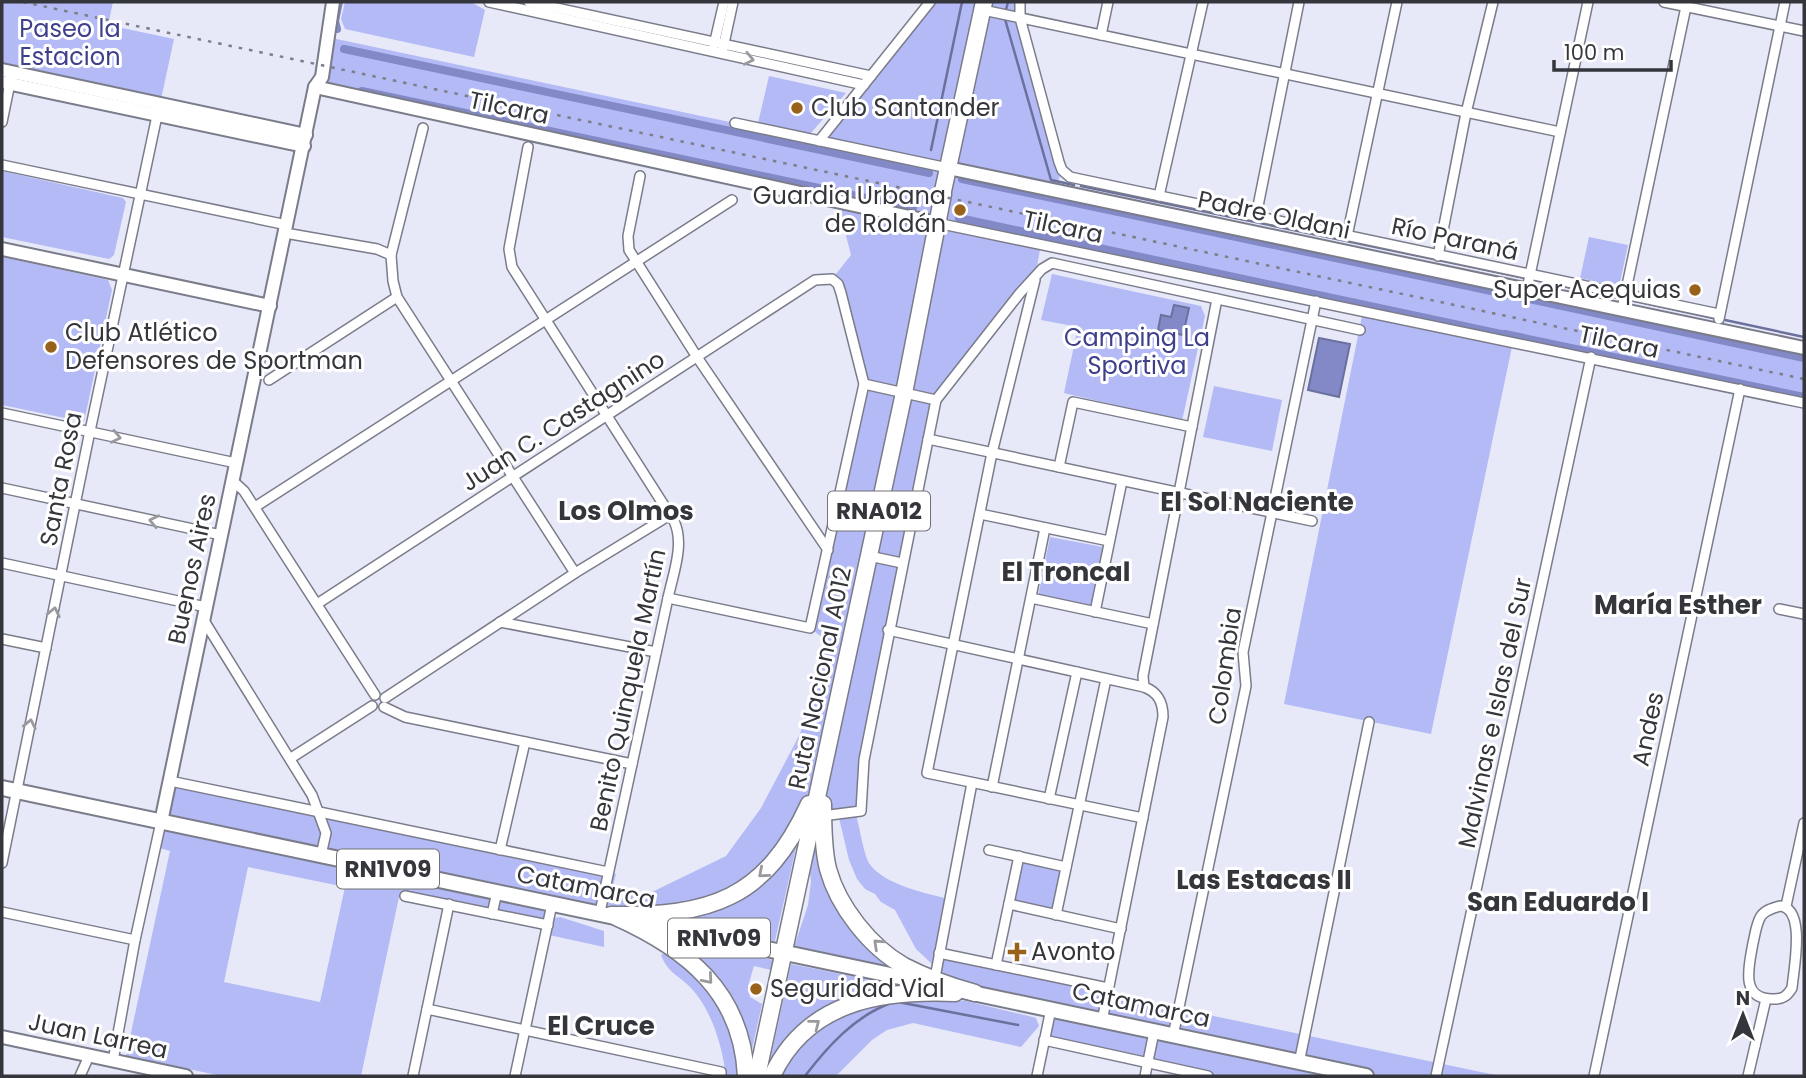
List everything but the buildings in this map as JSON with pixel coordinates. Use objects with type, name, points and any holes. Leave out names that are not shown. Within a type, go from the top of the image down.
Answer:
[{"type":"highway","name":"Ruta Nacional A012","points":[[757,1076],[984,6]]},
{"type":"highway","points":[[606,914],[660,915],[686,912],[729,897],[770,867],[813,817]]},
{"type":"highway","points":[[813,817],[828,867],[843,903],[859,926],[879,947],[901,964],[934,983],[975,993]]},
{"type":"highway","points":[[606,914],[636,926],[678,950],[713,984],[736,1027],[746,1076]]},
{"type":"highway","points":[[772,1076],[794,1042],[833,1011],[859,1001],[888,995],[921,992],[975,993]]},
{"type":"main road","name":"Buenos Aires","points":[[161,821],[305,140],[315,88],[314,75],[322,58],[320,47],[327,37],[333,2]]},
{"type":"main road","points":[[6,77],[305,140]]},
{"type":"main road","name":"Tilcara","points":[[315,88],[937,223]]},
{"type":"main road","name":"Padre Oldani","points":[[948,168],[1804,348]]},
{"type":"main road","points":[[2,249],[270,306]]},
{"type":"main road","name":"Catamarca","points":[[9,789],[934,983]]},
{"type":"main road","name":"Catamarca","points":[[975,993],[1366,1076]]},
{"type":"main road","name":"Juan Larrea","points":[[2,1037],[186,1076]]},
{"type":"street","points":[[491,2],[553,8]]},
{"type":"street","points":[[529,2],[864,85]]},
{"type":"street","points":[[719,48],[724,2]]},
{"type":"street","points":[[719,48],[733,2]]},
{"type":"street","points":[[819,141],[930,2]]},
{"type":"street","points":[[1020,2],[1020,18]]},
{"type":"street","points":[[1101,35],[1108,2]]},
{"type":"street","points":[[1159,196],[1203,2]]},
{"type":"street","points":[[1256,216],[1298,2]]},
{"type":"street","points":[[1347,236],[1397,2]]},
{"type":"street","points":[[1438,256],[1466,113],[1493,2]]},
{"type":"street","points":[[1527,289],[1588,2]]},
{"type":"street","points":[[1664,2],[1687,4],[1804,31]]},
{"type":"street","points":[[1716,329],[1786,2]]},
{"type":"street","points":[[1622,309],[1687,4]]},
{"type":"street","points":[[984,6],[1020,18],[1560,132]]},
{"type":"street","name":"Río Paraná","points":[[1020,18],[1062,170],[1070,177],[1720,314]]},
{"type":"street","points":[[719,48],[871,76]]},
{"type":"street","points":[[2,122],[6,77]]},
{"type":"street","name":"Santa Rosa","points":[[2,863],[9,789],[46,648],[159,109]]},
{"type":"street","name":"Padre Oldani","points":[[735,123],[948,168]]},
{"type":"street","points":[[423,128],[391,255],[397,297],[575,573]]},
{"type":"street","name":"Benito Quinquela Martín","points":[[528,147],[509,249],[510,261],[670,515],[677,527],[679,540],[608,872],[606,914]]},
{"type":"street","points":[[2,165],[141,194],[377,249],[391,255]]},
{"type":"street","points":[[640,176],[628,236],[629,250],[697,357],[828,550]]},
{"type":"street","points":[[1077,195],[1078,179]]},
{"type":"street","points":[[255,507],[732,200]]},
{"type":"street","name":"Tilcara","points":[[937,223],[1804,403]]},
{"type":"street","points":[[1101,274],[1104,257]]},
{"type":"street","points":[[813,817],[860,811],[864,760],[888,630],[936,400],[1042,269],[1052,263],[1360,330]]},
{"type":"street","points":[[1035,278],[992,453],[927,774],[1143,818]]},
{"type":"street","name":"Juan C. Castagnino","points":[[317,604],[815,280],[832,279],[838,285],[864,384]]},
{"type":"street","points":[[269,380],[397,297]]},
{"type":"street","points":[[1144,687],[1143,676],[1217,299]]},
{"type":"street","name":"Colombia","points":[[1173,1036],[1246,686],[1243,652],[1316,301]]},
{"type":"street","name":"Malvinas e Islas del Sur","points":[[1436,1076],[1591,358]]},
{"type":"street","points":[[668,598],[810,628],[864,384],[936,400]]},
{"type":"street","name":"Andes","points":[[1594,1076],[1740,389]]},
{"type":"street","points":[[1059,467],[1073,402],[1192,427]]},
{"type":"street","points":[[2,413],[236,463]]},
{"type":"street","points":[[928,439],[1312,521]]},
{"type":"street","points":[[233,481],[255,507],[381,700],[405,717],[632,764]]},
{"type":"street","points":[[1095,612],[1122,481]]},
{"type":"street","points":[[2,488],[221,535]]},
{"type":"street","points":[[980,514],[1109,541]]},
{"type":"street","points":[[290,758],[372,706],[370,701],[381,700],[575,573],[670,515]]},
{"type":"street","points":[[992,787],[1045,528]]},
{"type":"street","points":[[869,556],[902,563]]},
{"type":"street","points":[[2,564],[61,576],[204,613],[320,813],[326,832],[321,855]]},
{"type":"street","points":[[1031,598],[1153,624]]},
{"type":"street","points":[[1779,609],[1804,614]]},
{"type":"street","points":[[500,622],[656,652]]},
{"type":"street","points":[[888,630],[1144,687],[1157,694],[1161,701],[1163,717],[1102,1021]]},
{"type":"street","points":[[2,639],[46,648]]},
{"type":"street","points":[[1049,799],[1077,672]]},
{"type":"street","points":[[1056,915],[1106,679]]},
{"type":"street","points":[[1299,1063],[1369,722]]},
{"type":"street","points":[[500,850],[525,742]]},
{"type":"street","points":[[170,780],[608,872]]},
{"type":"street","points":[[934,983],[972,783]]},
{"type":"street","name":"Buenos Aires","points":[[113,1061],[135,940],[161,821]]},
{"type":"street","points":[[1786,906],[1804,823]]},
{"type":"street","points":[[989,850],[1066,867]]},
{"type":"street","points":[[996,965],[1019,856]]},
{"type":"street","points":[[492,914],[497,892]]},
{"type":"street","points":[[405,896],[548,925]]},
{"type":"street","points":[[413,1076],[449,904]]},
{"type":"street","points":[[515,1076],[552,904]]},
{"type":"street","points":[[1009,904],[1121,929]]},
{"type":"street","points":[[1786,906],[1792,909],[1802,927],[1792,989],[1788,995],[1779,999],[1766,999],[1754,993],[1751,988],[1748,968],[1758,921],[1762,914],[1786,906]]},
{"type":"street","points":[[2,912],[135,940]]},
{"type":"street","points":[[939,953],[1108,988]]},
{"type":"street","points":[[1748,1076],[1766,999]]},
{"type":"street","points":[[427,1009],[721,1074]]},
{"type":"street","points":[[1037,1076],[1051,1009]]},
{"type":"street","points":[[1145,1076],[1154,1032]]},
{"type":"street","points":[[1044,1040],[1208,1076]]},
{"type":"street","points":[[80,1076],[89,1056]]},
{"type":"green space","name":"Paseo la Estacion","points":[[2,2],[113,2],[108,25],[174,39],[160,104],[2,70]]},
{"type":"green space","points":[[345,2],[471,2],[485,10],[474,57],[345,29],[341,19]]},
{"type":"green space","points":[[930,2],[1020,2],[1062,170],[1055,190],[1804,348],[1804,403],[1513,342],[1431,734],[1284,704],[1363,311],[1041,244],[1035,278],[936,400],[888,630],[861,811],[823,815],[751,883],[660,915],[553,904],[548,925],[399,897],[361,1076],[222,1076],[126,1056],[170,851],[156,847],[170,781],[616,874],[611,893],[646,895],[726,856],[761,808],[800,734],[827,641],[810,628],[864,384],[841,293],[832,279],[851,255],[837,201],[315,87],[316,61],[327,37],[819,141]],"holes":[[[248,867],[345,887],[320,1002],[224,982]]]},
{"type":"green space","name":"Club Santander","points":[[769,76],[846,93],[810,134],[758,123]]},
{"type":"green space","points":[[2,171],[123,198],[126,202],[114,255],[109,259],[2,237]]},
{"type":"green space","points":[[1589,237],[1628,245],[1619,287],[1580,278]]},
{"type":"green space","name":"Club Atlético Defensores de Sportman","points":[[2,257],[108,280],[112,290],[84,422],[2,405]]},
{"type":"green space","name":"Camping La Sportiva","points":[[1052,274],[1201,306],[1205,316],[1182,421],[1064,393],[1078,327],[1041,320]]},
{"type":"green space","points":[[1214,386],[1282,400],[1272,451],[1203,437]]},
{"type":"green space","points":[[1050,537],[1103,547],[1091,606],[1038,596]]},
{"type":"green space","points":[[856,815],[865,854],[872,867],[901,885],[945,898],[932,964],[916,949],[895,910],[865,889],[857,879],[849,860],[839,818]]},
{"type":"green space","points":[[795,840],[797,843],[775,941],[756,938],[745,932],[676,919],[724,904]]},
{"type":"green space","points":[[816,842],[820,844],[826,873],[898,970],[794,947],[808,905]]},
{"type":"green space","points":[[1022,862],[1062,871],[1053,911],[1013,901]]},
{"type":"green space","points":[[560,917],[604,931],[604,947],[549,935],[552,921]]},
{"type":"green space","points":[[667,937],[773,960],[771,970],[754,966],[748,986],[750,997],[762,1004],[749,1063],[740,1026]]},
{"type":"green space","points":[[666,952],[704,982],[734,1031],[740,1076],[726,1076],[719,1040],[710,1017],[697,995],[667,966],[661,955]]},
{"type":"green space","points":[[939,953],[1108,988],[1123,997],[1500,1076],[1207,1076],[1044,1040],[1051,1010],[935,981]]},
{"type":"green space","points":[[791,964],[897,985],[892,989],[862,996],[769,1066]]},
{"type":"green space","points":[[873,1001],[966,1001],[1029,1016],[1036,1018],[1039,1026],[1021,1047],[913,1023],[887,1030],[872,1040],[836,1076],[777,1076],[814,1030]]},
{"type":"shaded area","points":[[1174,305],[1189,308],[1183,335],[1158,330],[1161,315],[1171,317]]},
{"type":"shaded area","points":[[1319,338],[1350,344],[1339,397],[1308,390]]},
{"type":"waterway","points":[[337,29],[335,21],[339,2]]},
{"type":"waterway","points":[[931,150],[962,2]]},
{"type":"waterway","points":[[1006,10],[1008,2]]},
{"type":"waterway","points":[[1005,19],[1051,180],[1074,185]]},
{"type":"waterway","points":[[344,49],[929,173]]},
{"type":"waterway","points":[[362,91],[913,208]]},
{"type":"waterway","points":[[962,179],[1510,295]]},
{"type":"waterway","points":[[1081,186],[1525,278]]},
{"type":"waterway","points":[[959,218],[1501,334]]},
{"type":"waterway","points":[[1534,280],[1619,298]]},
{"type":"waterway","points":[[1515,296],[1804,358]]},
{"type":"waterway","points":[[1630,300],[1713,318]]},
{"type":"waterway","points":[[1725,320],[1804,337]]},
{"type":"waterway","points":[[1505,334],[1804,397]]},
{"type":"waterway","points":[[898,1002],[1018,1025]]},
{"type":"waterway","points":[[805,1076],[843,1033],[866,1016],[891,1003]]},
{"type":"railway","points":[[23,2],[1804,379]]},
{"type":"place","name":"Club Santander","points":[[797,108]]},
{"type":"place","name":"Guardia Urbana de Roldán","points":[[960,210]]},
{"type":"place","name":"Super Acequias","points":[[1695,290]]},
{"type":"place","name":"Club Atlético Defensores de Sportman","points":[[51,347]]},
{"type":"place","name":"Avonto","points":[[1017,952]]},
{"type":"place","name":"Seguridad Vial","points":[[756,989]]},
{"type":"district","name":"El Sol Naciente","points":[[1257,502]]},
{"type":"district","name":"Los Olmos","points":[[626,511]]},
{"type":"district","name":"El Troncal","points":[[1066,572]]},
{"type":"district","name":"María Esther","points":[[1678,605]]},
{"type":"district","name":"Las Estacas II","points":[[1264,880]]},
{"type":"district","name":"San Eduardo I","points":[[1558,902]]},
{"type":"district","name":"El Cruce","points":[[601,1026]]}]
